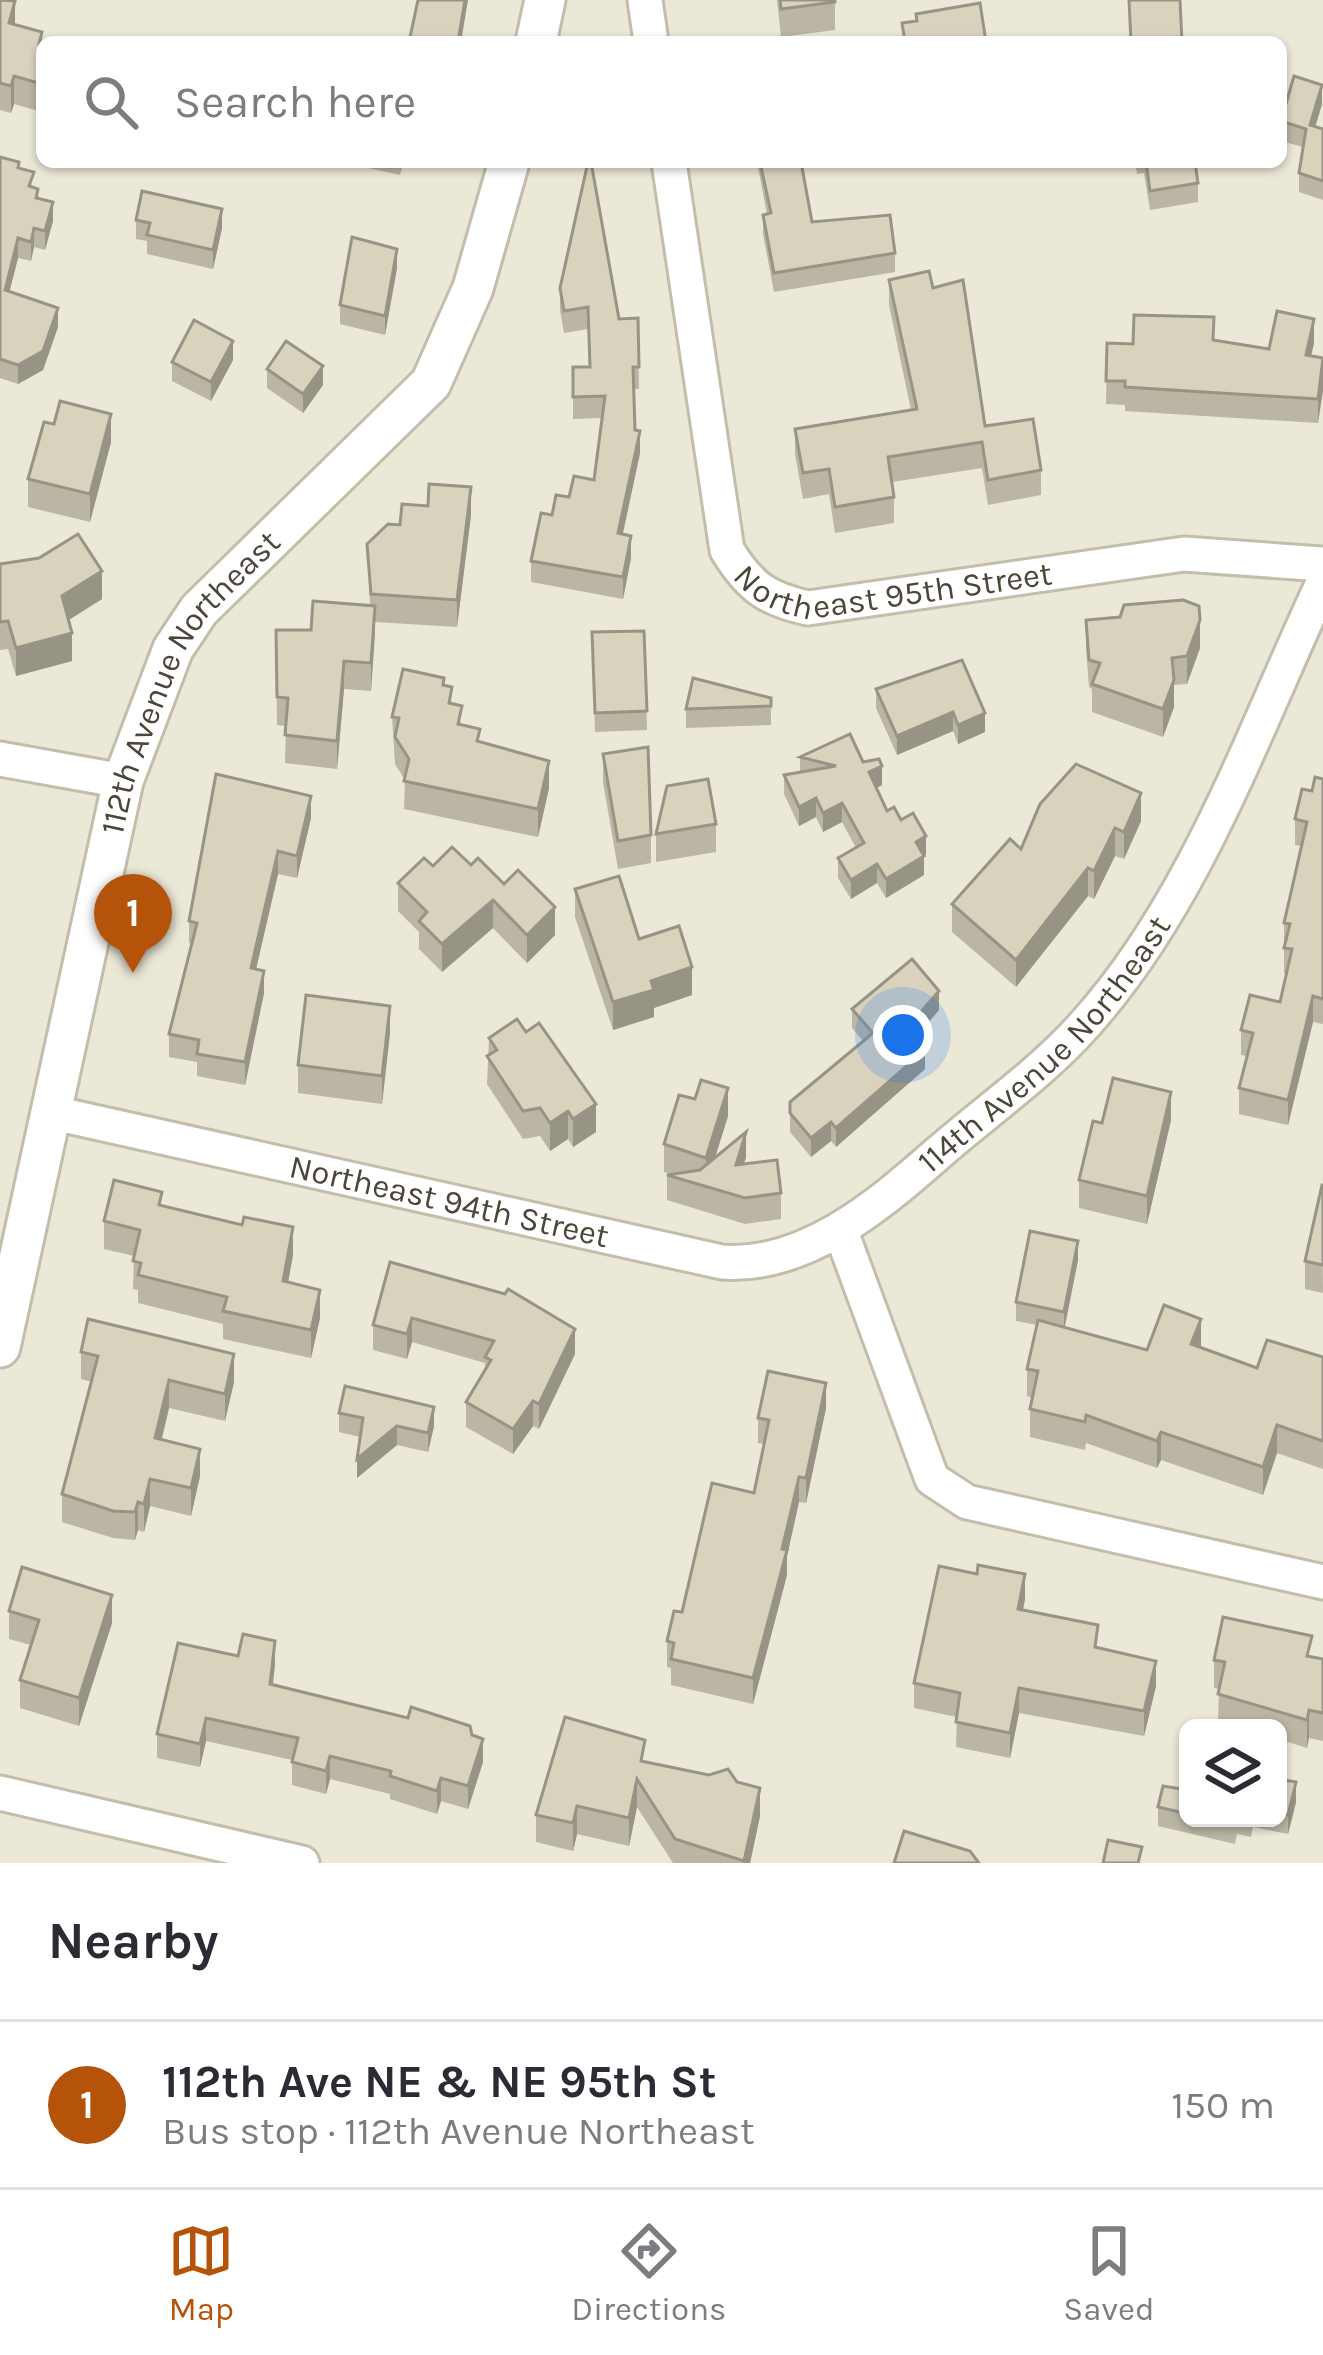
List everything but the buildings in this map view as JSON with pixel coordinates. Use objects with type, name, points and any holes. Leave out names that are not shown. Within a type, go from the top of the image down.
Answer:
[{"type":"street","points":[[537,36],[545,0]]},
{"type":"street","points":[[645,0],[650,36]]},
{"type":"street","name":"112th Avenue Northeast","points":[[0,1347],[123,781],[166,664],[199,610],[431,383],[473,289],[507,168]]},
{"type":"street","name":"Northeast 95th Street","points":[[670,168],[727,550],[748,583],[773,601],[808,608],[1184,554],[1323,564]]},
{"type":"street","name":"114th Avenue Northeast","points":[[840,1229],[910,1178],[1084,1025],[1140,955],[1190,866],[1323,583]]},
{"type":"street","points":[[0,759],[123,781]]},
{"type":"street","name":"Northeast 94th Street","points":[[54,1113],[722,1262],[771,1260],[840,1229]]},
{"type":"street","points":[[840,1229],[932,1479],[967,1502],[1323,1582]]},
{"type":"street","points":[[0,1793],[302,1863]]},
{"type":"shaded area","points":[[0,0],[1323,0],[1323,1863],[0,1863]]},
{"type":"place","name":"112th Ave NE & NE 95th St","points":[[133,973]]}]
